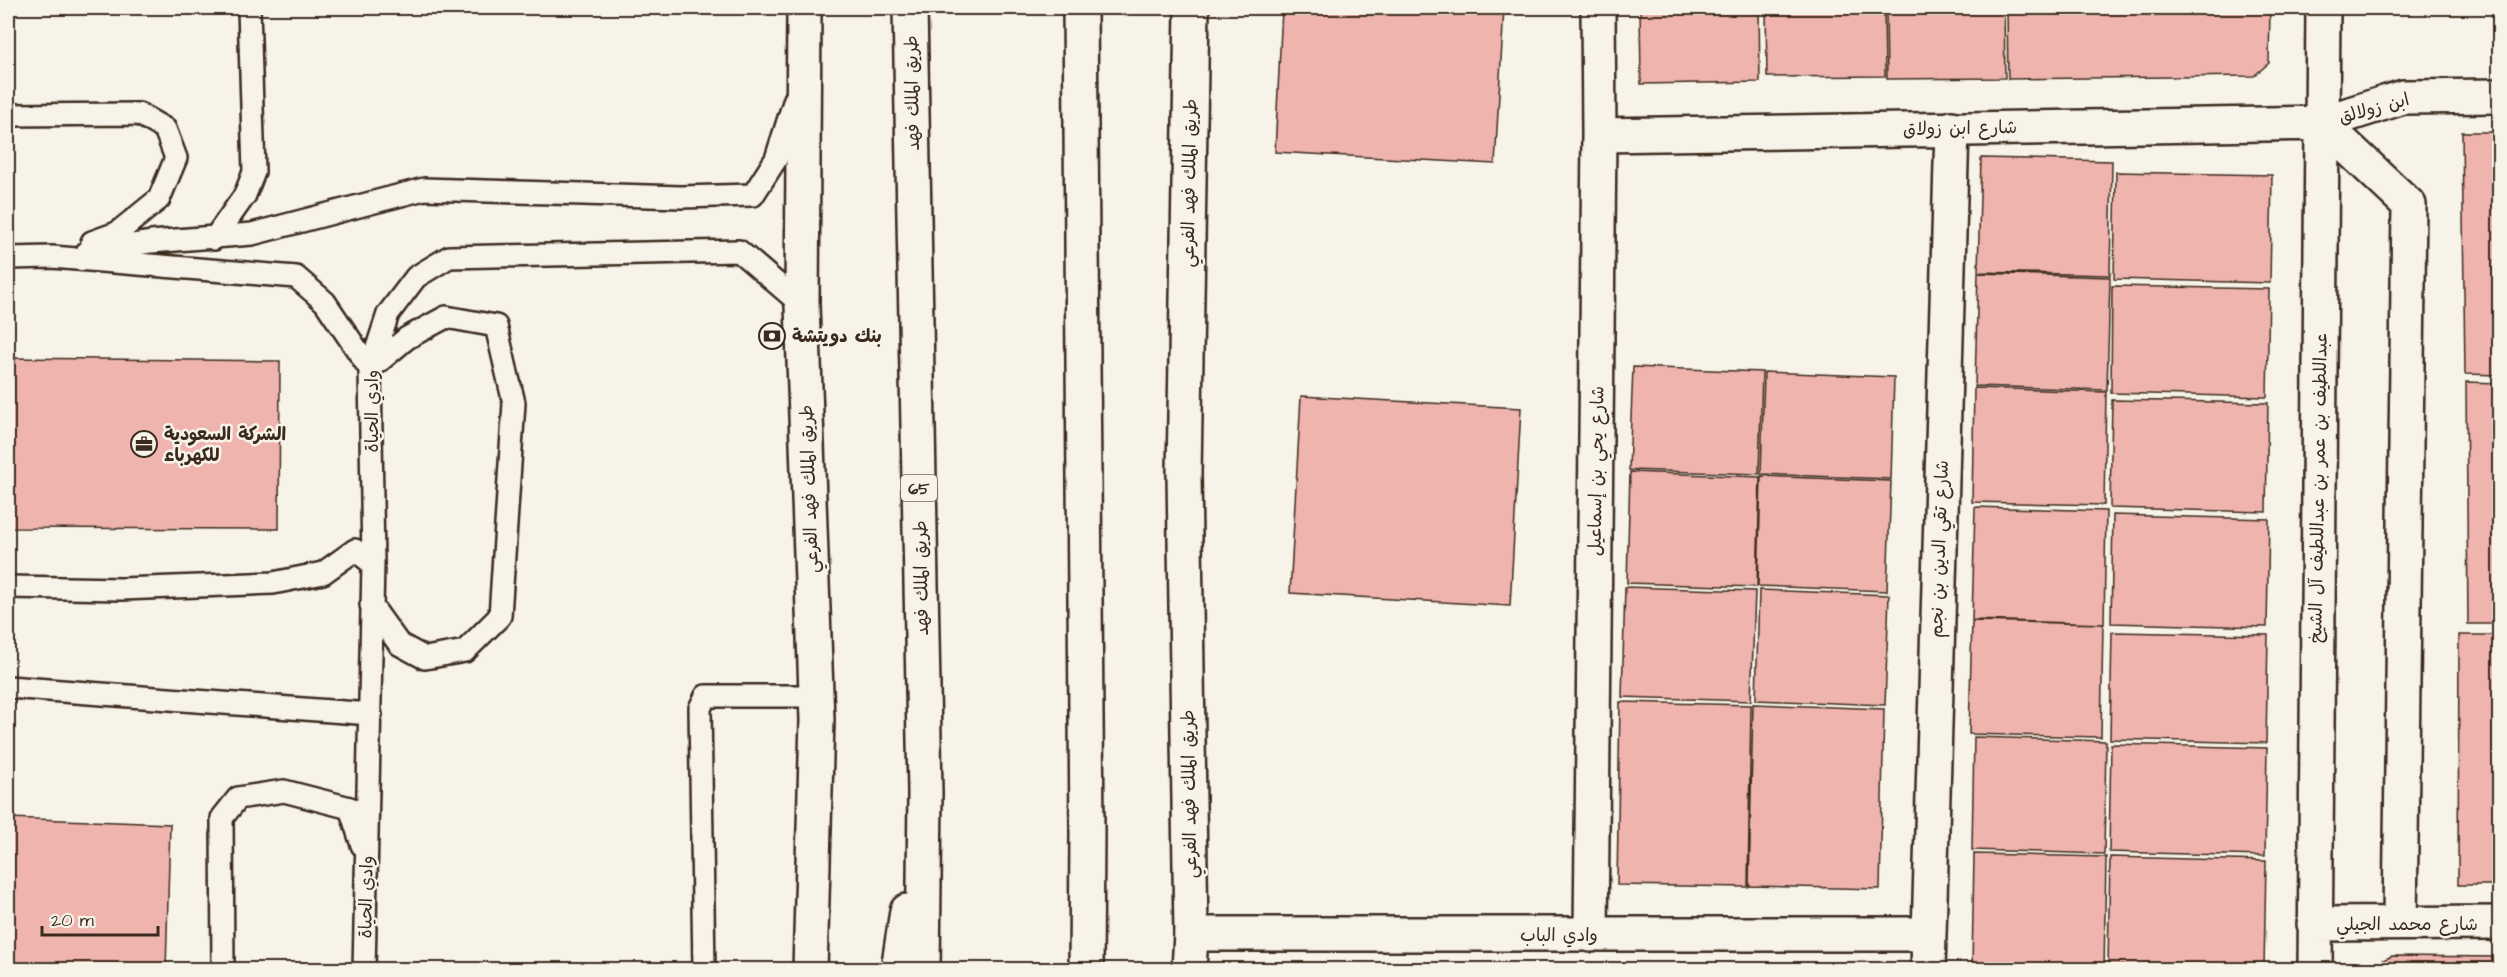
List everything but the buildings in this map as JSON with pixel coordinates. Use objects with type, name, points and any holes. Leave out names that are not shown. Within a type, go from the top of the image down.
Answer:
[{"type":"main road","name":"طريق الملك فهد الفرعي","points":[[804,8],[802,305],[816,696],[810,969]]},
{"type":"main road","name":"طريق الملك فهد","points":[[910,8],[925,793],[923,969]]},
{"type":"main road","points":[[1080,8],[1087,832],[1086,969]]},
{"type":"main road","name":"طريق الملك فهد الفرعي","points":[[1189,969],[1191,934],[1184,474],[1192,8]]},
{"type":"main road","name":"شارع يحي بن إسماعيل","points":[[1591,935],[1599,135],[1598,8]]},
{"type":"main road","name":"عبداللطيف بن عمر بن عبداللطيف آل الشيخ","points":[[2315,969],[2323,8]]},
{"type":"main road","name":"ابن زولالق","points":[[2322,123],[2403,97],[2499,96]]},
{"type":"main road","points":[[2322,123],[2409,205],[2400,923]]},
{"type":"main road","name":"شارع ابن زولاق","points":[[1599,135],[2322,123]]},
{"type":"main road","name":"شارع تقي الدين بن نجم","points":[[1928,969],[1927,934],[1952,128]]},
{"type":"main road","points":[[898,969],[925,793]]},
{"type":"main road","points":[[1087,832],[1097,969]]},
{"type":"main road","name":"شارع محمد الجيلي","points":[[2314,924],[2499,923]]},
{"type":"main road","name":"وادي الباب","points":[[1191,934],[1927,934]]},
{"type":"lane","points":[[214,239],[245,195],[254,172],[249,8]]},
{"type":"lane","points":[[52,257],[151,242],[214,239],[252,234],[424,189],[681,197],[753,195],[776,159],[804,73]]},
{"type":"lane","points":[[8,116],[139,114],[165,129],[176,158],[159,199],[117,233],[52,257]]},
{"type":"lane","name":"وادي الحياة","points":[[364,969],[373,564],[370,369],[388,314],[416,278],[449,257],[739,251],[802,305]]},
{"type":"lane","points":[[8,258],[52,257],[296,276],[325,302],[370,369],[407,338],[446,317],[496,326],[514,404],[500,616],[465,651],[425,658],[399,644],[371,605]]},
{"type":"lane","points":[[8,587],[122,589],[273,583],[322,573],[355,550],[373,564]]},
{"type":"lane","points":[[8,687],[371,714]]},
{"type":"lane","points":[[704,969],[700,708],[706,696],[816,696]]},
{"type":"lane","points":[[223,969],[222,818],[238,798],[284,791],[350,808],[366,860]]},
{"type":"place","name":"بنك دويتشة","points":[[772,336]]},
{"type":"place","name":"الشركة السعودية للكهرباء","points":[[144,444]]}]
